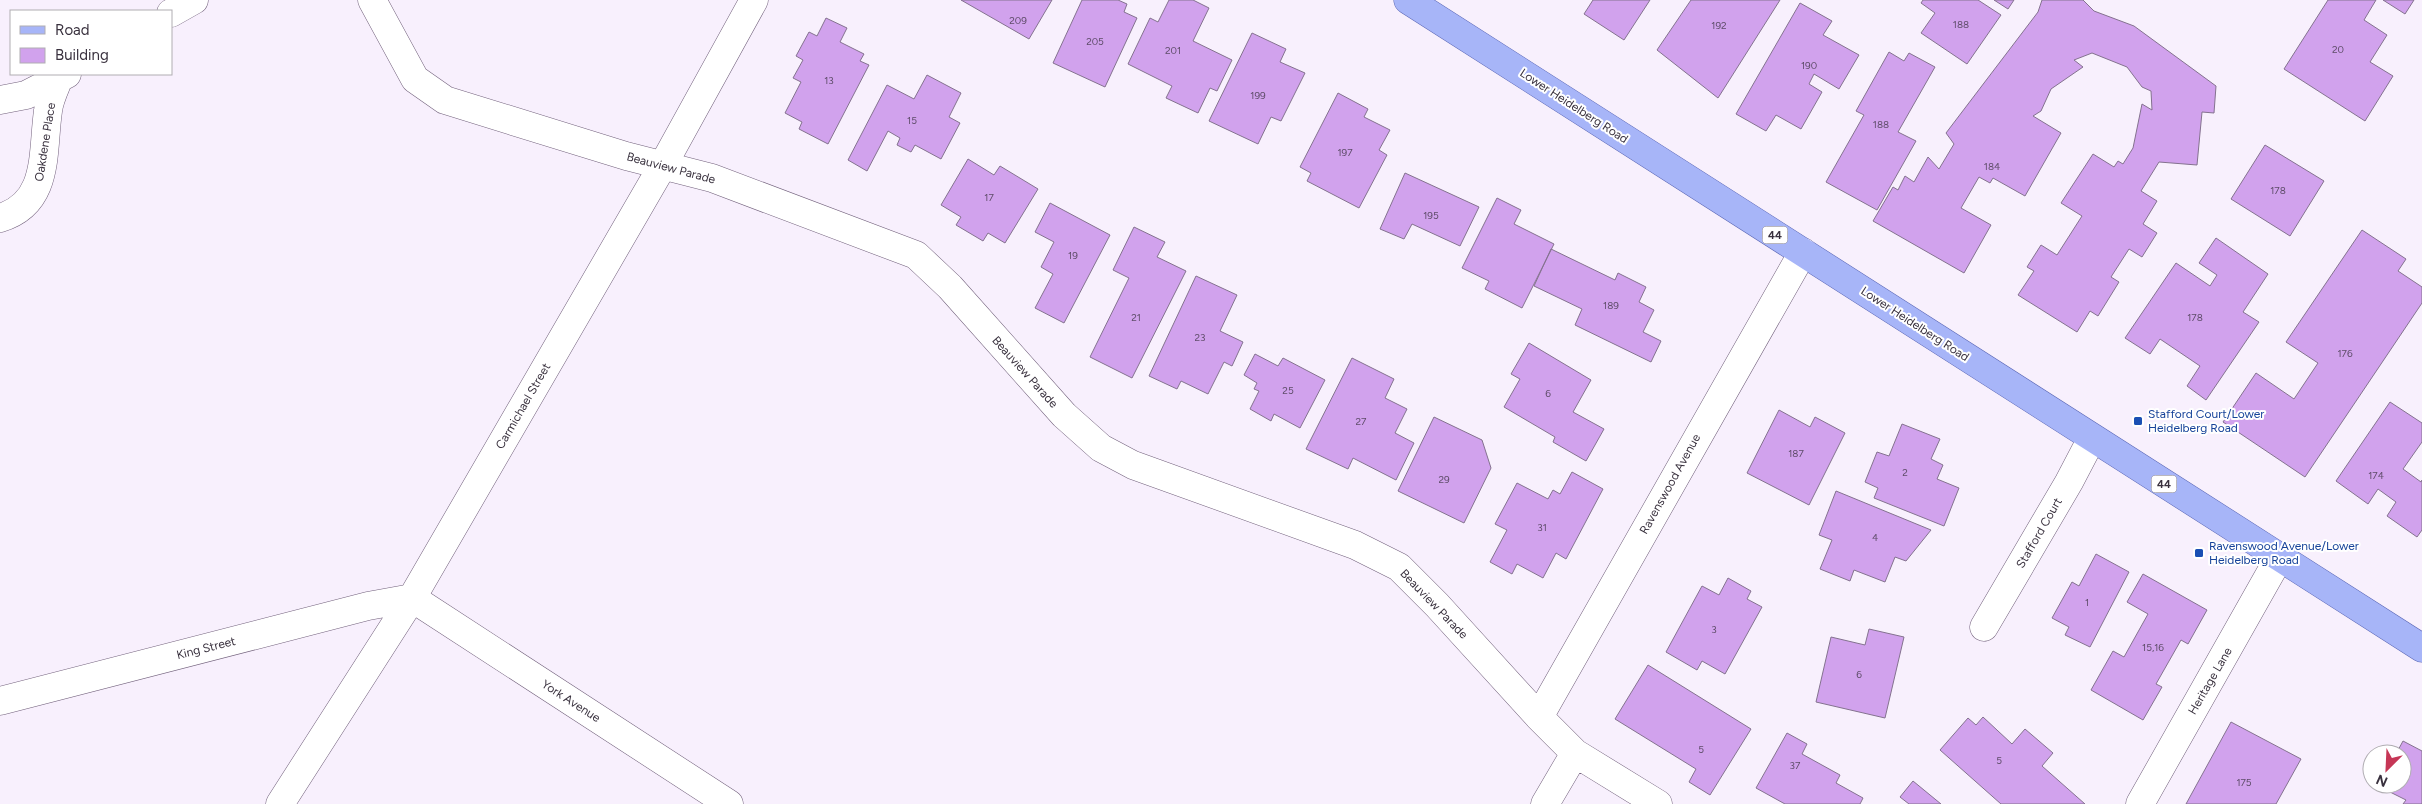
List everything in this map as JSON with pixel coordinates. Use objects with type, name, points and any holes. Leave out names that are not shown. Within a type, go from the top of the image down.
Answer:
[{"type":"main road","name":"Lower Heidelberg Road","points":[[1408,0],[2422,648]]},
{"type":"street","points":[[172,12],[194,0]]},
{"type":"street","name":"Beauview Parade","points":[[372,0],[415,79],[445,100],[626,156],[712,178],[916,255],[950,287],[1064,415],[1101,448],[1133,465],[1355,544],[1398,567],[1437,605],[1539,717],[1576,753],[1658,804]]},
{"type":"street","name":"Carmichael Street","points":[[280,804],[412,598],[663,164],[754,0]]},
{"type":"street","name":"Oakdene Place","points":[[0,100],[26,94],[63,76]]},
{"type":"street","name":"Oakdene Place","points":[[0,218],[10,215],[25,205],[37,188],[44,164],[48,108],[63,76]]},
{"type":"street","name":"Ravenswood Avenue","points":[[1539,717],[1802,252]]},
{"type":"street","name":"Stafford Court","points":[[1984,627],[2069,482],[2092,438]]},
{"type":"street","name":"Heritage Lane","points":[[2140,804],[2279,558]]},
{"type":"street","name":"King Street","points":[[0,701],[368,606],[412,598]]},
{"type":"street","name":"York Avenue","points":[[412,598],[730,804]]},
{"type":"street","points":[[1545,804],[1576,753]]},
{"type":"building","points":[[961,0],[1052,0],[1029,39]]},
{"type":"building","points":[[1082,0],[1118,0],[1127,4],[1124,12],[1137,18],[1105,87],[1053,63]]},
{"type":"building","points":[[1169,0],[1193,0],[1209,8],[1193,41],[1232,60],[1217,91],[1210,88],[1198,113],[1166,98],[1172,86],[1128,64],[1150,18],[1158,22]]},
{"type":"building","points":[[1593,0],[1650,0],[1624,40],[1584,14]]},
{"type":"building","points":[[1691,0],[1780,0],[1718,98],[1657,50]]},
{"type":"building","points":[[1923,0],[1978,0],[2001,15],[1967,64],[1921,33],[1935,13],[1921,3]]},
{"type":"building","points":[[1994,0],[2014,0],[2008,9]]},
{"type":"building","points":[[2042,0],[2083,0],[2094,11],[2134,26],[2216,86],[2214,113],[2202,112],[2197,165],[2159,162],[2141,191],[2157,201],[2143,224],[2157,233],[2142,257],[2129,249],[2111,277],[2119,282],[2098,316],[2090,311],[2077,332],[2018,295],[2034,271],[2027,267],[2041,245],[2057,255],[2082,216],[2061,203],[2093,154],[2114,167],[2118,161],[2123,164],[2133,148],[2142,104],[2152,110],[2151,91],[2142,87],[2127,67],[2092,53],[2074,60],[2083,67],[2051,89],[2041,111],[2033,116],[2061,133],[2025,196],[1993,178],[1990,183],[1979,177],[1961,208],[1991,225],[1964,273],[1873,221],[1893,187],[1898,190],[1905,176],[1914,182],[1928,157],[1939,169],[1954,144],[1946,133],[2038,12]]},
{"type":"building","points":[[2328,0],[2376,0],[2364,20],[2387,35],[2370,62],[2393,76],[2365,121],[2284,69]]},
{"type":"building","points":[[2383,0],[2414,0],[2405,14]]},
{"type":"building","points":[[1800,3],[1832,21],[1823,35],[1859,55],[1839,89],[1814,74],[1809,84],[1822,92],[1801,129],[1776,115],[1766,131],[1736,114]]},
{"type":"building","points":[[826,18],[847,28],[840,42],[864,54],[860,61],[869,65],[828,144],[799,129],[802,122],[785,113],[801,82],[793,78],[803,60],[796,56],[809,32],[817,36]]},
{"type":"building","points":[[1252,33],[1286,49],[1280,62],[1305,73],[1281,121],[1271,117],[1258,144],[1209,121]]},
{"type":"building","points":[[1889,52],[1904,61],[1909,53],[1935,67],[1898,132],[1916,141],[1877,210],[1826,182],[1864,115],[1856,111]]},
{"type":"building","points":[[927,75],[961,93],[949,117],[960,123],[941,159],[915,145],[911,152],[897,145],[900,138],[888,131],[867,171],[848,160],[887,85],[914,99]]},
{"type":"building","points":[[1338,93],[1368,109],[1364,117],[1390,130],[1379,150],[1387,155],[1359,208],[1307,181],[1311,173],[1300,167]]},
{"type":"building","points":[[2265,145],[2324,181],[2290,236],[2231,199]]},
{"type":"building","points":[[968,159],[994,175],[1000,166],[1038,189],[1005,243],[988,233],[983,241],[956,225],[961,217],[941,205]]},
{"type":"building","points":[[1405,173],[1479,207],[1460,246],[1412,224],[1404,239],[1380,229]]},
{"type":"building","points":[[1497,198],[1521,210],[1514,224],[1554,244],[1522,308],[1485,289],[1489,281],[1462,268]]},
{"type":"building","points":[[1050,203],[1110,235],[1064,323],[1035,308],[1053,274],[1041,267],[1054,242],[1035,232]]},
{"type":"building","points":[[1134,227],[1165,242],[1157,257],[1186,271],[1132,378],[1090,357],[1129,278],[1113,270]]},
{"type":"building","points":[[2362,230],[2406,259],[2398,271],[2422,287],[2422,303],[2305,477],[2223,422],[2256,373],[2294,399],[2318,363],[2286,342]]},
{"type":"building","points":[[2216,238],[2268,274],[2243,312],[2259,322],[2206,400],[2187,386],[2200,366],[2160,339],[2150,354],[2125,338],[2176,263],[2210,286],[2217,275],[2199,263]]},
{"type":"building","points":[[1551,249],[1615,280],[1618,273],[1646,287],[1639,302],[1654,310],[1643,332],[1661,341],[1651,362],[1575,325],[1582,309],[1534,286]]},
{"type":"building","points":[[1196,276],[1237,295],[1220,331],[1243,342],[1232,366],[1224,362],[1208,394],[1181,381],[1177,389],[1149,376]]},
{"type":"building","points":[[1529,343],[1591,380],[1573,412],[1604,429],[1586,461],[1553,442],[1555,437],[1504,407],[1520,379],[1511,374]]},
{"type":"building","points":[[1255,354],[1278,366],[1283,358],[1325,380],[1300,428],[1274,414],[1271,421],[1250,409],[1259,391],[1254,389],[1257,383],[1244,375]]},
{"type":"building","points":[[1352,358],[1394,379],[1385,398],[1407,409],[1395,433],[1414,443],[1396,480],[1353,458],[1348,469],[1306,449]]},
{"type":"building","points":[[2390,402],[2422,423],[2422,442],[2403,469],[2421,482],[2422,480],[2422,530],[2417,537],[2387,516],[2396,502],[2378,489],[2368,504],[2336,481]]},
{"type":"building","points":[[1779,410],[1810,427],[1815,417],[1845,433],[1809,505],[1747,473]]},
{"type":"building","points":[[1434,417],[1482,440],[1491,468],[1464,523],[1398,491]]},
{"type":"building","points":[[1902,424],[1940,439],[1931,459],[1943,465],[1937,479],[1959,488],[1944,526],[1874,498],[1878,488],[1865,482],[1877,452],[1889,456]]},
{"type":"building","points":[[1572,472],[1603,489],[1566,559],[1556,553],[1543,578],[1517,564],[1512,574],[1490,562],[1507,530],[1495,524],[1517,483],[1548,499],[1553,490],[1560,494]]},
{"type":"building","points":[[1836,491],[1931,530],[1906,561],[1895,557],[1885,582],[1854,570],[1850,581],[1820,569],[1832,540],[1819,535]]},
{"type":"building","points":[[2096,554],[2129,572],[2090,647],[2065,635],[2069,627],[2052,618],[2072,582],[2079,586]]},
{"type":"building","points":[[2143,574],[2207,610],[2188,644],[2181,640],[2156,684],[2162,687],[2143,720],[2091,690],[2113,651],[2124,657],[2148,614],[2127,602]]},
{"type":"building","points":[[1728,578],[1751,591],[1747,599],[1762,607],[1725,674],[1702,661],[1697,670],[1666,652],[1702,586],[1719,595]]},
{"type":"building","points":[[1869,629],[1904,637],[1885,718],[1816,702],[1831,637],[1865,645]]},
{"type":"building","points":[[1648,665],[1751,729],[1710,795],[1689,782],[1696,769],[1615,719]]},
{"type":"building","points":[[1983,717],[2012,744],[2025,729],[2053,753],[2042,766],[2085,804],[2001,804],[1940,750],[1968,718],[1976,725]]},
{"type":"building","points":[[2231,722],[2301,759],[2276,804],[2186,804]]},
{"type":"building","points":[[1787,733],[1807,744],[1802,754],[1840,775],[1836,783],[1863,798],[1860,804],[1785,804],[1756,788]]},
{"type":"building","points":[[2412,746],[2422,751],[2422,804],[2403,804],[2406,800],[2394,794],[2412,794]]},
{"type":"building","points":[[1913,781],[1941,804],[1909,804],[1900,797]]},
{"type":"place","name":"Stafford Court/Lower Heidelberg Road","points":[[2138,421]]},
{"type":"place","name":"Ravenswood Avenue/Lower Heidelberg Road","points":[[2199,553]]}]
